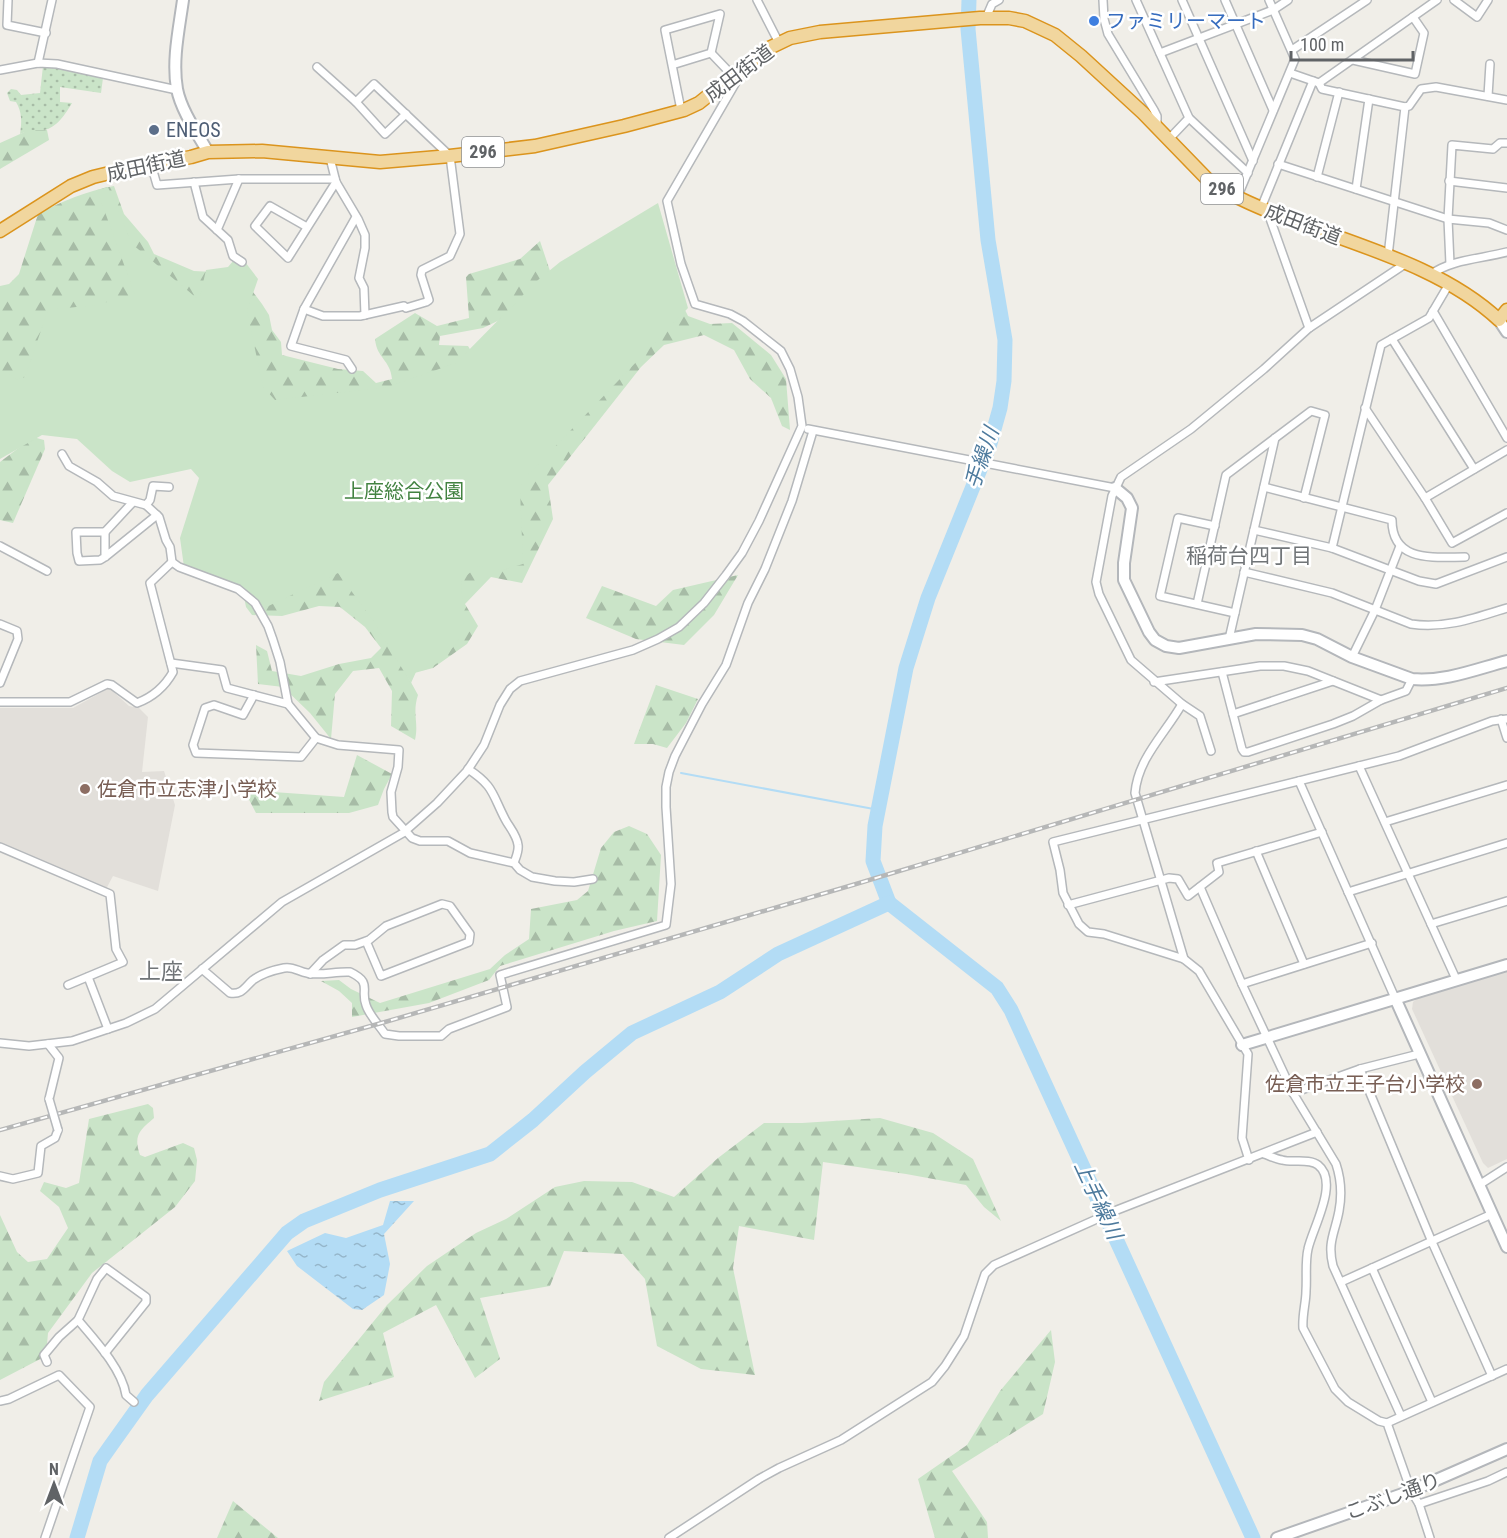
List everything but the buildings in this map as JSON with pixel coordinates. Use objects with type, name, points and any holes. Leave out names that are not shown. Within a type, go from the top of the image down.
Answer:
[{"type":"highway","name":"成田街道","points":[[0,231],[71,186],[93,177],[151,164],[207,152],[262,151],[380,162],[534,146],[624,126],[699,103],[765,50],[803,35],[982,18],[1025,21],[1055,35],[1081,56],[1157,127],[1209,181],[1237,198],[1388,256],[1430,275],[1481,303],[1505,323]]},
{"type":"street","points":[[8,0],[7,25],[46,33]]},
{"type":"street","points":[[38,63],[52,0]]},
{"type":"street","points":[[183,0],[176,50],[177,90],[207,152]]},
{"type":"street","points":[[757,0],[778,43]]},
{"type":"street","points":[[982,18],[992,4],[999,0]]},
{"type":"street","points":[[1103,0],[1108,34],[1157,116],[1157,127]]},
{"type":"street","points":[[1136,0],[1189,118],[1248,173]]},
{"type":"street","points":[[1182,0],[1253,161]]},
{"type":"street","points":[[1225,0],[1273,110]]},
{"type":"street","points":[[1237,198],[1295,59],[1269,0]]},
{"type":"street","points":[[1160,53],[1273,10],[1288,0]]},
{"type":"street","points":[[1292,50],[1367,0]]},
{"type":"street","points":[[1309,328],[1264,209],[1278,164],[1316,82],[1353,60],[1437,0]]},
{"type":"street","points":[[1454,0],[1477,17],[1488,0]]},
{"type":"street","points":[[681,110],[665,30],[720,14],[711,53]]},
{"type":"street","points":[[1353,60],[1415,74],[1424,33],[1413,17]]},
{"type":"street","points":[[0,1043],[30,1046],[72,1041],[155,1009],[282,902],[405,832],[437,803],[468,769],[484,745],[500,705],[510,689],[520,681],[633,650],[679,627],[704,603],[742,553],[802,426],[793,379],[781,351],[743,321],[730,314],[695,304],[681,264],[667,201],[739,77],[711,53]]},
{"type":"street","points":[[672,65],[711,53]]},
{"type":"street","points":[[0,70],[38,63],[57,64],[177,90]]},
{"type":"street","points":[[1488,96],[1490,64]]},
{"type":"street","points":[[317,67],[356,102],[385,134],[406,114]]},
{"type":"street","points":[[1290,73],[1316,82],[1322,89],[1405,107],[1409,106],[1421,89],[1436,87],[1507,100]]},
{"type":"street","points":[[304,309],[323,316],[365,315],[404,306],[406,308],[429,300],[421,275],[422,270],[450,256],[460,234],[450,156],[374,84],[356,102]]},
{"type":"street","points":[[1317,177],[1339,92]]},
{"type":"street","points":[[1356,189],[1370,99]]},
{"type":"street","points":[[1388,256],[1405,107]]},
{"type":"street","points":[[1169,139],[1189,118]]},
{"type":"street","points":[[1450,264],[1448,219],[1452,144],[1493,149],[1500,143],[1507,143]]},
{"type":"street","points":[[330,158],[335,181],[365,235],[359,278],[364,288],[365,315]]},
{"type":"street","points":[[151,164],[157,185],[239,179],[335,181]]},
{"type":"street","points":[[1278,164],[1448,219],[1489,223],[1507,230]]},
{"type":"street","points":[[218,230],[239,179]]},
{"type":"street","points":[[307,227],[270,206],[255,226],[288,258],[307,227],[335,181]]},
{"type":"street","points":[[1449,181],[1507,188]]},
{"type":"street","points":[[194,182],[203,218],[228,240],[233,256],[242,262]]},
{"type":"street","points":[[352,369],[346,360],[291,346],[304,309],[356,217]]},
{"type":"street","points":[[1430,275],[1450,264],[1507,252]]},
{"type":"street","points":[[1211,751],[1200,716],[1154,682],[1131,660],[1099,594],[1096,582],[1115,488],[1121,477],[1191,429],[1264,369],[1309,328],[1404,264]]},
{"type":"street","points":[[1332,548],[1381,345],[1429,318],[1449,285]]},
{"type":"street","points":[[1433,311],[1507,438]]},
{"type":"street","points":[[1392,339],[1474,469]]},
{"type":"street","points":[[1365,408],[1452,543],[1507,513]]},
{"type":"street","points":[[1197,604],[1226,475],[1311,411],[1325,415],[1304,498]]},
{"type":"street","points":[[802,426],[813,431],[1115,488],[1127,498],[1132,508],[1124,563],[1124,580],[1149,632],[1155,640],[1166,646],[1179,648],[1256,634],[1302,635],[1317,639],[1352,657],[1412,679],[1431,680],[1507,661]]},
{"type":"street","points":[[202,969],[230,993],[236,994],[246,989],[252,981],[284,968],[310,974],[350,972],[357,975],[366,988],[365,1004],[385,1034],[441,1036],[449,1029],[507,1007],[500,975],[666,925],[671,884],[666,807],[669,772],[702,704],[726,665],[748,603],[765,569],[792,501],[813,431]]},
{"type":"street","points":[[1229,639],[1275,438]]},
{"type":"street","points":[[1425,498],[1507,450]]},
{"type":"street","points":[[62,454],[69,466],[97,482],[113,496],[147,505],[162,524],[170,547],[172,562],[204,578],[238,589],[255,603],[273,640],[288,704],[316,738],[338,746],[399,750],[398,767],[391,792],[392,812],[405,832],[412,838],[420,841],[448,841],[470,853],[514,863],[520,870],[532,877],[555,881],[592,879]]},
{"type":"street","points":[[147,505],[153,486],[169,487]]},
{"type":"street","points":[[1264,487],[1392,520],[1392,533],[1400,546],[1422,558],[1465,557]]},
{"type":"street","points":[[105,557],[105,532],[132,502]]},
{"type":"street","points":[[105,532],[76,532],[76,553],[79,561],[100,560],[157,515]]},
{"type":"street","points":[[1215,526],[1178,519],[1160,596],[1235,613]]},
{"type":"street","points":[[1254,530],[1332,548],[1419,581],[1436,584],[1507,557]]},
{"type":"street","points":[[0,546],[47,571]]},
{"type":"street","points":[[1352,657],[1375,610],[1400,546]]},
{"type":"street","points":[[0,702],[70,702],[107,684],[112,685],[137,703],[156,694],[167,683],[173,672],[150,583],[172,562]]},
{"type":"street","points":[[1244,572],[1332,593],[1411,624],[1424,626],[1447,626],[1507,608]]},
{"type":"street","points":[[0,624],[17,631],[18,639],[4,663],[0,682]]},
{"type":"street","points":[[171,663],[222,670],[227,688],[288,704]]},
{"type":"street","points":[[1154,682],[1260,666],[1284,666],[1308,671],[1381,700]]},
{"type":"street","points":[[1222,672],[1244,752],[1353,716],[1381,700],[1406,691],[1412,679]]},
{"type":"street","points":[[1233,714],[1333,681]]},
{"type":"street","points":[[254,695],[243,714],[214,705],[205,708],[193,745],[196,753],[301,757],[316,738]]},
{"type":"street","points":[[1182,704],[1173,720],[1159,736],[1136,778],[1135,793],[1184,959]]},
{"type":"street","points":[[1249,1160],[1242,1138],[1249,1059],[1200,971],[1184,959],[1104,934],[1088,932],[1079,924],[1063,893],[1053,842],[1400,756],[1504,719],[1507,738]]},
{"type":"street","points":[[1359,766],[1456,980]]},
{"type":"street","points":[[468,769],[480,777],[498,801],[503,817],[517,840],[518,847],[514,863]]},
{"type":"street","points":[[1299,781],[1419,1054],[1506,1242]]},
{"type":"street","points":[[1385,822],[1507,785]]},
{"type":"street","points":[[1068,905],[1169,878],[1178,879],[1188,896],[1219,872],[1217,863],[1322,832]]},
{"type":"street","points":[[1348,892],[1507,843]]},
{"type":"street","points":[[0,848],[110,894],[116,949],[123,962],[68,985]]},
{"type":"street","points":[[1256,851],[1305,964]]},
{"type":"street","points":[[1200,886],[1242,984],[1293,1093],[1339,1174],[1341,1194],[1330,1254],[1333,1266],[1401,1416]]},
{"type":"street","points":[[1431,924],[1507,901]]},
{"type":"street","points":[[310,974],[322,960],[344,945],[355,945],[366,941],[386,926],[442,904],[450,906],[470,934],[469,942],[381,976],[366,941]]},
{"type":"street","points":[[1242,984],[1372,943]]},
{"type":"street","points":[[1242,1045],[1507,965]]},
{"type":"street","points":[[88,977],[108,1029]]},
{"type":"street","points":[[0,1176],[13,1179],[38,1173],[41,1146],[55,1138],[58,1130],[49,1100],[59,1058],[48,1044]]},
{"type":"street","points":[[1293,1093],[1360,1069],[1419,1054]]},
{"type":"street","points":[[1360,1069],[1431,1242],[1492,1376]]},
{"type":"street","points":[[669,1538],[759,1479],[841,1440],[932,1382],[964,1336],[985,1274],[994,1264],[1117,1210],[1317,1132]]},
{"type":"street","points":[[1264,1154],[1282,1161],[1312,1162],[1323,1171],[1326,1182],[1324,1208],[1308,1248],[1303,1328],[1335,1389],[1348,1402],[1379,1421],[1387,1423],[1507,1370]]},
{"type":"street","points":[[1479,1185],[1507,1167]]},
{"type":"street","points":[[1341,1282],[1492,1214]]},
{"type":"street","points":[[47,1362],[44,1355],[78,1320],[97,1279],[106,1268],[146,1297],[146,1302],[105,1353]]},
{"type":"street","points":[[1372,1268],[1432,1402]]},
{"type":"street","points":[[78,1320],[105,1353],[125,1387],[126,1395],[134,1402]]},
{"type":"street","points":[[0,1401],[59,1375],[90,1407],[45,1538]]},
{"type":"street","points":[[1387,1423],[1430,1538]]},
{"type":"street","name":"こぶし通り","points":[[1277,1538],[1411,1491],[1507,1449]]},
{"type":"street","points":[[1419,1504],[1488,1481],[1507,1472]]},
{"type":"shaded area","name":"佐倉市立志津小学校","points":[[109,688],[129,706],[139,708],[148,717],[142,772],[164,771],[175,805],[158,891],[113,876],[106,889],[0,843],[0,708],[73,708]]},
{"type":"shaded area","name":"佐倉市立王子台小学校","points":[[1507,971],[1507,1159],[1488,1168],[1483,1163],[1412,1009],[1413,1002],[1417,999]]},
{"type":"green space","points":[[43,66],[103,78],[101,93],[60,87],[60,102],[72,103],[61,120],[49,129],[20,134],[19,110],[16,102],[10,101],[7,93],[11,89],[17,90],[21,95],[40,93]]},
{"type":"green space","points":[[29,130],[47,130],[49,140],[0,169],[0,143]]},
{"type":"green space","points":[[114,186],[124,214],[148,242],[154,254],[194,271],[233,273],[247,284],[269,315],[272,330],[281,342],[282,355],[338,369],[363,371],[376,383],[392,379],[389,367],[378,351],[375,339],[415,313],[437,326],[469,318],[466,277],[469,274],[520,259],[540,241],[551,274],[548,297],[483,328],[440,336],[439,345],[468,346],[477,361],[402,392],[265,409],[37,364],[0,405],[0,286],[9,284],[19,274],[38,214],[75,197]]},
{"type":"green space","name":"上座総合公園","points":[[108,187],[132,244],[199,300],[206,270],[228,267],[239,254],[258,279],[247,311],[263,387],[275,400],[388,387],[456,363],[538,280],[560,262],[658,203],[688,308],[524,479],[520,489],[523,564],[503,570],[478,566],[461,580],[464,620],[460,636],[455,645],[439,661],[430,668],[416,672],[411,683],[372,619],[338,573],[260,610],[249,596],[184,567],[180,538],[199,478],[191,469],[130,482],[112,471],[77,439],[42,435],[0,459],[0,373],[8,373],[17,380],[25,377],[48,310],[95,305],[135,295],[97,190]]},
{"type":"green space","points":[[680,300],[688,316],[710,324],[732,323],[771,355],[786,379],[790,430],[782,426],[771,398],[750,379],[734,350],[704,335],[664,345],[641,367],[548,485],[553,519],[522,583],[491,577],[465,604],[478,626],[467,644],[433,668],[407,675],[418,695],[415,740],[391,726],[392,691],[379,668],[353,671],[335,694],[331,739],[310,713],[283,687],[258,684],[256,645],[267,651],[272,671],[301,676],[339,664],[371,658],[381,648],[365,627],[340,607],[319,606],[282,616],[252,615],[246,607],[236,557],[436,558]]},
{"type":"green space","points":[[33,437],[44,440],[45,449],[13,523],[0,520],[0,462]]},
{"type":"green space","points":[[738,575],[714,615],[684,645],[636,639],[586,618],[602,586],[656,606],[673,590]]},
{"type":"green space","points":[[656,685],[698,699],[686,723],[667,748],[653,744],[634,744]]},
{"type":"green space","points":[[357,755],[392,774],[378,805],[349,813],[256,813],[245,792],[344,797]]},
{"type":"green space","points":[[629,826],[647,834],[661,855],[657,921],[614,931],[500,966],[489,980],[429,1003],[352,1017],[352,1003],[339,991],[321,981],[339,980],[351,989],[380,1003],[490,969],[505,955],[529,939],[531,909],[577,900],[588,891],[601,848],[614,832]]},
{"type":"green space","points":[[148,1104],[153,1108],[154,1118],[139,1134],[137,1142],[140,1155],[145,1157],[183,1143],[194,1148],[197,1160],[195,1181],[175,1207],[92,1273],[48,1333],[46,1356],[0,1380],[0,1215],[17,1252],[28,1262],[47,1259],[68,1228],[59,1207],[40,1191],[44,1182],[66,1188],[79,1183],[89,1119]]},
{"type":"green space","points":[[880,1118],[933,1133],[973,1159],[1001,1221],[984,1207],[966,1185],[823,1162],[814,1240],[739,1226],[733,1268],[755,1375],[701,1369],[657,1346],[645,1279],[623,1254],[564,1251],[550,1286],[480,1298],[500,1359],[475,1378],[436,1305],[383,1333],[394,1377],[319,1401],[324,1382],[387,1305],[427,1266],[476,1233],[506,1219],[555,1187],[584,1181],[632,1182],[674,1197],[718,1158],[764,1123]]},
{"type":"green space","points":[[1051,1330],[1055,1362],[1043,1414],[952,1471],[987,1522],[988,1538],[935,1538],[918,1479],[967,1445],[1000,1391]]},
{"type":"green space","points":[[233,1501],[278,1538],[217,1538]]},
{"type":"water","points":[[390,1201],[414,1201],[384,1234],[390,1264],[384,1295],[362,1310],[353,1309],[297,1266],[287,1251],[325,1233],[346,1238],[383,1225]]},
{"type":"waterway","name":"手繰川","points":[[889,903],[873,861],[875,826],[906,668],[928,598],[989,447],[1000,408],[1004,381],[1005,340],[988,240],[968,29],[969,0]]},
{"type":"waterway","points":[[681,773],[879,810]]},
{"type":"waterway","name":"上手繰川","points":[[889,903],[997,988],[1011,1010],[1253,1538]]},
{"type":"waterway","points":[[77,1538],[100,1461],[147,1395],[287,1233],[304,1221],[380,1190],[490,1154],[533,1120],[632,1033],[720,992],[778,954],[889,903]]},
{"type":"railway","points":[[0,1130],[385,1022],[856,884],[1507,688]]},
{"type":"place","name":"ファミリーマート","points":[[1094,21]]},
{"type":"place","name":"ENEOS","points":[[154,130]]},
{"type":"place","name":"佐倉市立志津小学校","points":[[85,789]]},
{"type":"place","name":"佐倉市立王子台小学校","points":[[1477,1084]]},
{"type":"district","name":"稲荷台四丁目","points":[[1249,556]]},
{"type":"district","name":"上座","points":[[161,971]]}]
